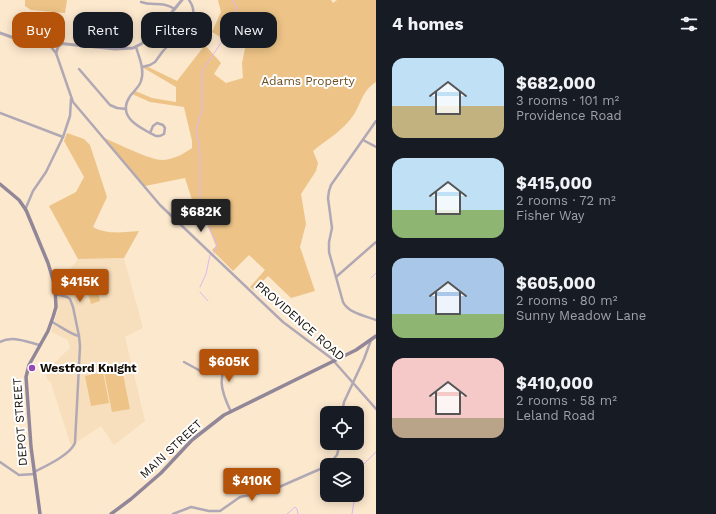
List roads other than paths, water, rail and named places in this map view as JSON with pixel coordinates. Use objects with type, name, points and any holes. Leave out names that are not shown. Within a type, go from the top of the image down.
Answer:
[{"type":"main road","name":"DEPOT STREET","points":[[0,184],[19,200],[26,210],[48,263],[54,281],[56,294],[55,312],[52,322],[28,366],[26,379],[30,443],[40,514]]},
{"type":"main road","name":"MAIN STREET","points":[[112,514],[161,473],[192,440],[231,412],[333,360],[356,350],[376,336]]},
{"type":"street","points":[[65,43],[115,49],[136,47],[144,43],[152,36],[182,0]]},
{"type":"street","points":[[142,67],[155,62],[163,51],[191,22],[193,9],[189,0]]},
{"type":"street","points":[[142,2],[145,4],[162,3],[175,9]]},
{"type":"street","points":[[0,33],[12,37]]},
{"type":"street","points":[[136,47],[142,67],[140,83],[128,99],[126,109],[133,124],[150,133],[160,136],[164,134],[166,128],[157,123],[153,126],[150,133]]},
{"type":"street","name":"PROVIDENCE ROAD","points":[[52,48],[56,54],[71,99],[167,213],[204,246],[283,322],[321,349],[333,360],[376,409]]},
{"type":"street","points":[[56,54],[57,48]]},
{"type":"street","points":[[79,70],[110,105],[116,108],[126,109]]},
{"type":"street","points":[[26,210],[33,191],[46,172],[63,137],[70,111],[71,99]]},
{"type":"street","points":[[70,111],[79,109]]},
{"type":"street","points":[[0,114],[63,137]]},
{"type":"street","points":[[376,121],[339,172],[329,191],[328,201],[332,228],[329,252],[345,306],[376,320]]},
{"type":"street","points":[[363,140],[376,147]]},
{"type":"street","points":[[336,277],[376,242]]},
{"type":"street","points":[[0,462],[20,475],[34,473],[51,464],[68,452],[72,449],[75,443],[80,346],[79,336],[70,299],[64,295],[56,294]]},
{"type":"street","points":[[52,322],[79,336]]},
{"type":"street","points":[[0,342],[13,338],[40,345]]},
{"type":"street","points":[[343,406],[371,340]]},
{"type":"street","points":[[231,412],[222,388],[222,379],[223,371],[234,355]]},
{"type":"street","points":[[184,362],[206,374],[218,370],[223,371]]},
{"type":"street","points":[[173,514],[191,507],[209,511],[220,510],[240,498],[270,491],[320,469]]},
{"type":"waterway","points":[[214,253],[217,244],[205,220],[200,195],[200,151],[196,129],[202,111],[202,71],[227,34],[237,8],[232,0]]},
{"type":"waterway","points":[[200,287],[206,274],[210,255]]},
{"type":"waterway","points":[[371,278],[376,273]]},
{"type":"waterway","points":[[200,292],[208,301]]},
{"type":"waterway","points":[[364,464],[376,452]]},
{"type":"waterway","points":[[352,514],[354,502]]},
{"type":"waterway","points":[[287,514],[295,507],[298,514]]},
{"type":"place","name":"Westford Knight","points":[[32,368]]},
{"type":"park label","name":"Adams Property","points":[[308,81]]}]
